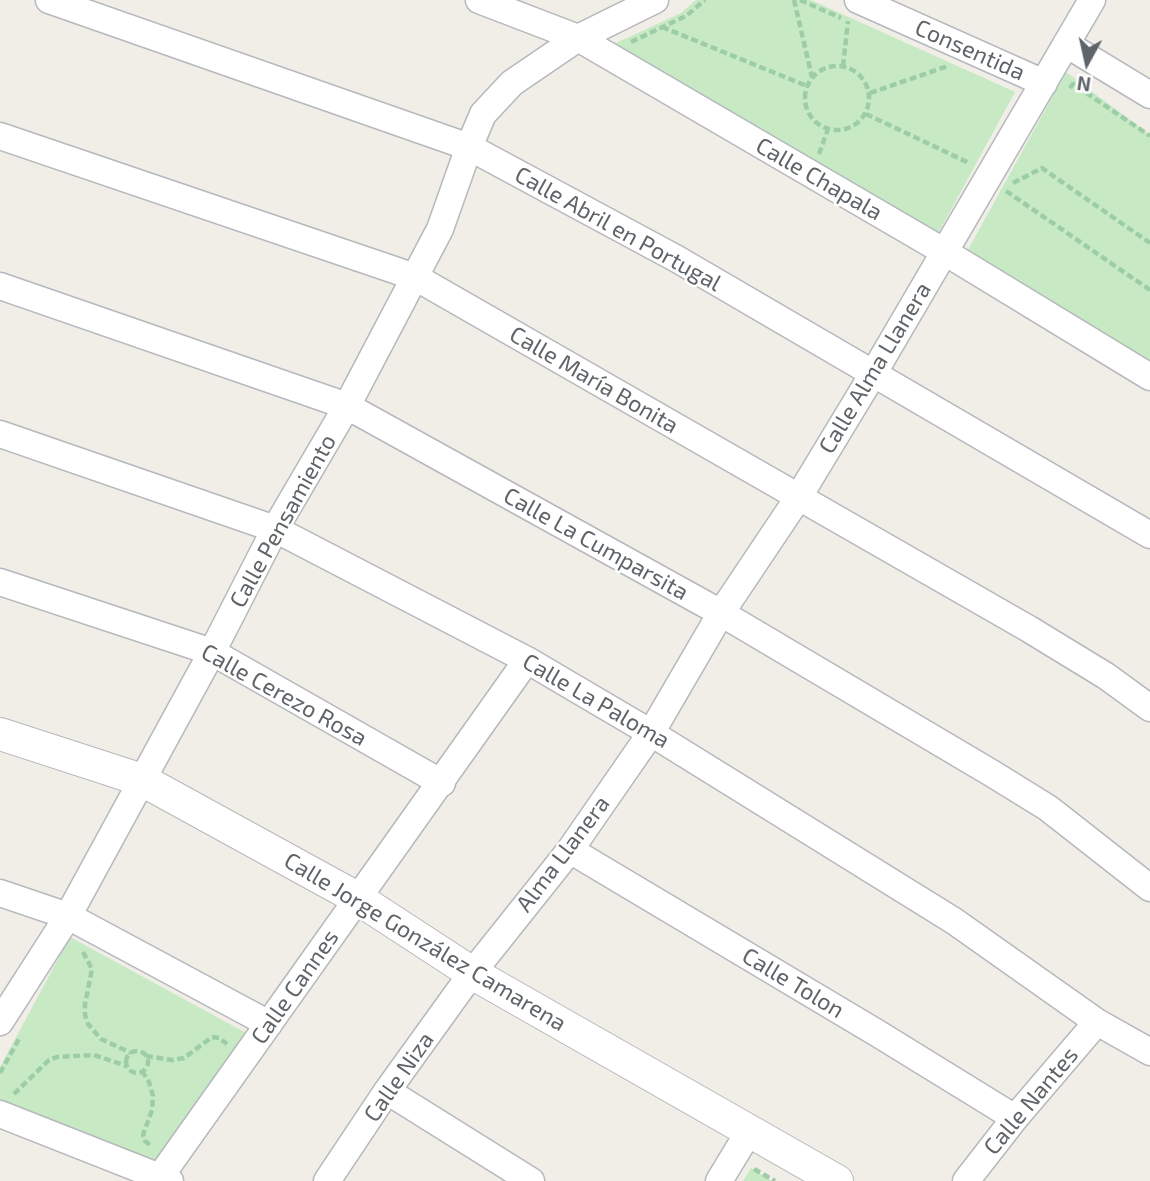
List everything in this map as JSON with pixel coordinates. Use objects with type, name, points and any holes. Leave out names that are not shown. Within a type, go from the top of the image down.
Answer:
[{"type":"street","name":"Calle Abril en Portugal","points":[[49,0],[469,147],[677,259],[1150,535]]},
{"type":"street","name":"Calle Chapala","points":[[479,0],[578,38],[943,251],[1150,377]]},
{"type":"street","name":"Calle Pensamiento","points":[[0,1023],[68,916],[212,652],[275,529],[348,406],[440,229],[483,114],[504,91],[578,38],[655,0]]},
{"type":"street","name":"Calle Alma Llanera","points":[[651,733],[721,613],[798,498],[943,251],[1054,89],[1066,44],[1092,0]]},
{"type":"street","name":"Consentida","points":[[853,11],[1054,89]]},
{"type":"street","points":[[1066,44],[1150,95]]},
{"type":"street","name":"Calle María Bonita","points":[[0,136],[415,277],[1029,629],[1106,676],[1150,708]]},
{"type":"street","name":"Calle La Cumparsita","points":[[0,286],[348,406],[721,613],[1048,808],[1150,888]]},
{"type":"street","name":"Calle La Paloma","points":[[0,434],[275,529],[527,660],[651,733],[954,921],[1097,1022],[1150,1052]]},
{"type":"street","name":"Calle Cerezo Rosa","points":[[0,582],[212,652],[442,783]]},
{"type":"street","name":"Calle Cannes","points":[[162,1170],[442,783],[527,660]]},
{"type":"street","name":"Alma Llanera","points":[[472,973],[570,850],[651,733]]},
{"type":"street","name":"Calle Jorge González Camarena","points":[[0,734],[142,780],[358,898],[472,973],[837,1181]]},
{"type":"street","name":"Calle Tolon","points":[[570,850],[1014,1118]]},
{"type":"street","points":[[0,893],[68,916],[269,1024]]},
{"type":"street","name":"Calle Niza","points":[[327,1181],[387,1091],[472,973]]},
{"type":"street","name":"Calle Nantes","points":[[966,1181],[1014,1118],[1097,1022]]},
{"type":"street","points":[[387,1091],[531,1181]]},
{"type":"street","points":[[3,1105],[162,1170]]},
{"type":"street","points":[[719,1181],[750,1130]]},
{"type":"path","points":[[794,0],[812,77]]},
{"type":"path","points":[[800,0],[853,11]]},
{"type":"path","points":[[843,66],[853,11]]},
{"type":"path","points":[[853,11],[860,27]]},
{"type":"path","points":[[662,27],[807,86]]},
{"type":"path","points":[[935,61],[960,72]]},
{"type":"path","points":[[830,66],[843,66],[859,74],[866,82],[870,93],[869,104],[866,114],[849,128],[828,129],[818,124],[811,116],[805,96],[807,86],[812,77],[830,66]]},
{"type":"path","points":[[870,93],[948,66]]},
{"type":"path","points":[[1054,89],[1073,84],[1150,136]]},
{"type":"path","points":[[866,114],[970,164]]},
{"type":"path","points":[[817,162],[828,129]]},
{"type":"path","points":[[964,175],[977,152]]},
{"type":"path","points":[[1003,189],[1042,168],[1150,243]]},
{"type":"path","points":[[1003,189],[1009,180]]},
{"type":"path","points":[[1003,189],[1150,289]]},
{"type":"path","points":[[81,949],[92,969],[85,1016],[88,1024],[101,1039],[131,1053],[141,1052],[146,1056],[172,1060],[184,1058],[212,1037],[219,1038],[233,1049]]},
{"type":"path","points":[[131,1053],[126,1059],[127,1066],[131,1071],[142,1071]]},
{"type":"path","points":[[3,1105],[49,1060],[57,1057],[94,1055],[127,1066]]},
{"type":"path","points":[[142,1071],[147,1063],[146,1056]]},
{"type":"path","points":[[142,1071],[151,1087],[154,1101],[143,1139],[162,1170]]},
{"type":"green space","points":[[696,0],[811,0],[1015,92],[935,239],[605,48],[681,13]]},
{"type":"green space","points":[[1066,72],[1150,135],[1150,373],[964,257]]},
{"type":"green space","points":[[70,937],[248,1034],[159,1163],[0,1105],[0,1067]]},
{"type":"green space","points":[[751,1168],[772,1181],[743,1181]]}]
